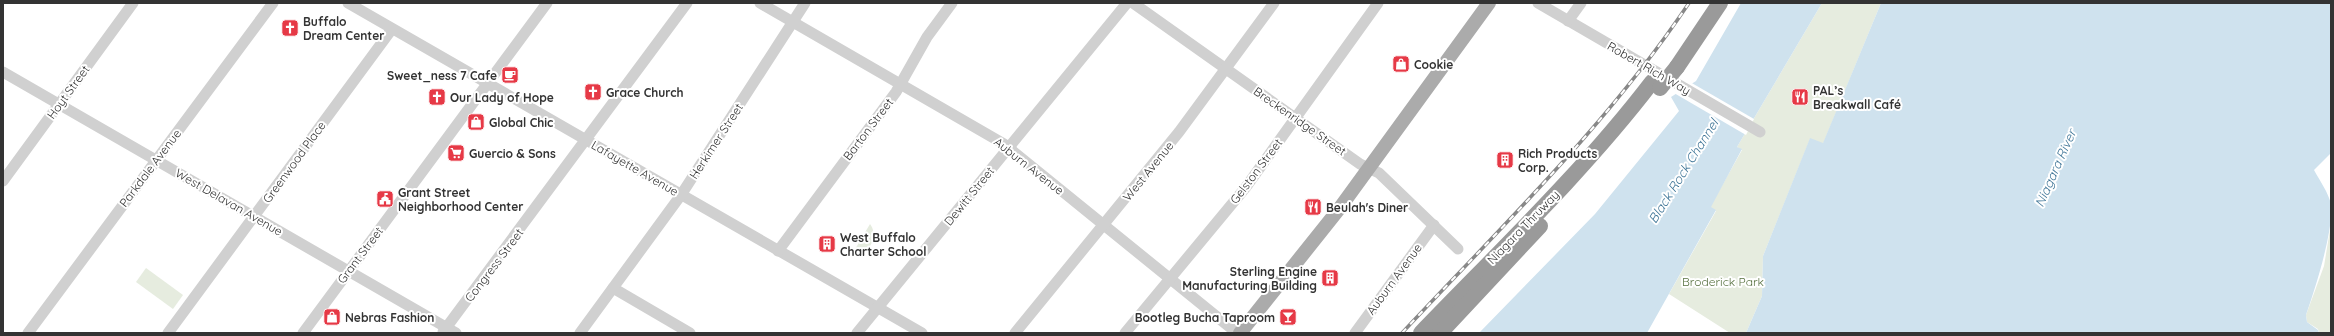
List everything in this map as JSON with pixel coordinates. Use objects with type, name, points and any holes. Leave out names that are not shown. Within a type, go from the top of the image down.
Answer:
[{"type":"highway","name":"Niagara Thruway","points":[[1440,333],[1569,194],[1661,84],[1707,3]]},
{"type":"highway","name":"Niagara Thruway","points":[[1672,64],[1720,3]]},
{"type":"highway","name":"Niagara Thruway","points":[[1421,333],[1555,194],[1630,110],[1661,84]]},
{"type":"main road","points":[[1240,333],[1323,230],[1489,3]]},
{"type":"street","name":"Hoyt Street","points":[[3,180],[133,3]]},
{"type":"street","name":"Parkdale Avenue","points":[[28,333],[273,3]]},
{"type":"street","name":"Lafayette Avenue","points":[[348,3],[922,333]]},
{"type":"street","name":"Grant Street","points":[[303,333],[547,3]]},
{"type":"street","name":"Congress Street","points":[[449,331],[687,3]]},
{"type":"street","name":"Auburn Avenue","points":[[760,3],[901,84],[1008,148],[1237,333]]},
{"type":"street","name":"Herkimer Street","points":[[580,333],[681,195],[805,3]]},
{"type":"street","name":"Barton Street","points":[[778,250],[901,84],[927,37],[952,3]]},
{"type":"street","name":"Dewitt Street","points":[[857,333],[1127,3]]},
{"type":"street","name":"Breckenridge Street","points":[[1133,3],[1369,168],[1379,173],[1458,249]]},
{"type":"street","name":"West Avenue","points":[[1015,333],[1179,132],[1274,3]]},
{"type":"street","name":"Gelston Street","points":[[1125,333],[1246,187],[1378,3]]},
{"type":"street","name":"Robert Rich Way","points":[[1538,3],[1568,21],[1661,84],[1755,130]]},
{"type":"street","points":[[1568,21],[1581,3]]},
{"type":"street","name":"Greenwood Place","points":[[168,333],[392,28]]},
{"type":"street","name":"West Delavan Avenue","points":[[3,72],[254,216],[449,331]]},
{"type":"street","name":"Auburn Avenue","points":[[1355,333],[1434,225]]},
{"type":"street","points":[[613,288],[690,333]]},
{"type":"green space","name":"Broderick Park","points":[[1822,3],[1881,3],[1823,144],[1810,139],[1763,256],[1762,296],[1746,333],[1730,333],[1669,294],[1716,211],[1710,207],[1742,150],[1737,147]]},
{"type":"green space","points":[[870,224],[874,235],[872,243],[864,252],[854,251]]},
{"type":"green space","points":[[2330,230],[2331,333],[2319,333],[2318,329],[2307,322],[2306,315],[2324,266]]},
{"type":"green space","points":[[146,268],[183,295],[173,309],[136,282]]},
{"type":"water","name":"Black Rock Channel","points":[[1741,3],[1822,3],[1737,147],[1742,149],[1711,207],[1716,210],[1647,333],[1479,333],[1595,214],[1679,111],[1671,97],[1696,81]]},
{"type":"water","name":"Niagara River","points":[[1881,3],[2331,3],[2331,153],[2314,170],[2330,200],[2330,229],[2323,260],[2306,315],[2307,322],[2318,330],[2319,333],[1746,333],[1762,296],[1763,256],[1810,138],[1823,143]]},
{"type":"pier","points":[[1690,82],[1754,119],[1746,135],[1674,93]]},
{"type":"railway","points":[[1402,333],[1515,214],[1589,133],[1624,91],[1689,3]]},
{"type":"place","name":"Buffalo Dream Center","points":[[290,28]]},
{"type":"place","name":"Cookie","points":[[1401,64]]},
{"type":"place","name":"Sweet_ness 7 Cafe","points":[[510,75]]},
{"type":"place","name":"Grace Church","points":[[593,92]]},
{"type":"place","name":"Our Lady of Hope","points":[[437,97]]},
{"type":"place","name":"PAL’s Breakwall Café","points":[[1800,97]]},
{"type":"place","name":"Global Chic","points":[[476,122]]},
{"type":"place","name":"Guercio & Sons","points":[[456,153]]},
{"type":"place","name":"Rich Products Corp.","points":[[1505,160]]},
{"type":"place","name":"Grant Street Neighborhood Center","points":[[385,199]]},
{"type":"place","name":"Beulah's Diner","points":[[1313,207]]},
{"type":"place","name":"West Buffalo Charter School","points":[[827,244]]},
{"type":"place","name":"Sterling Engine Manufacturing Building","points":[[1330,278]]},
{"type":"place","name":"Nebras Fashion","points":[[332,317]]},
{"type":"place","name":"Bootleg Bucha Taproom","points":[[1288,317]]}]
